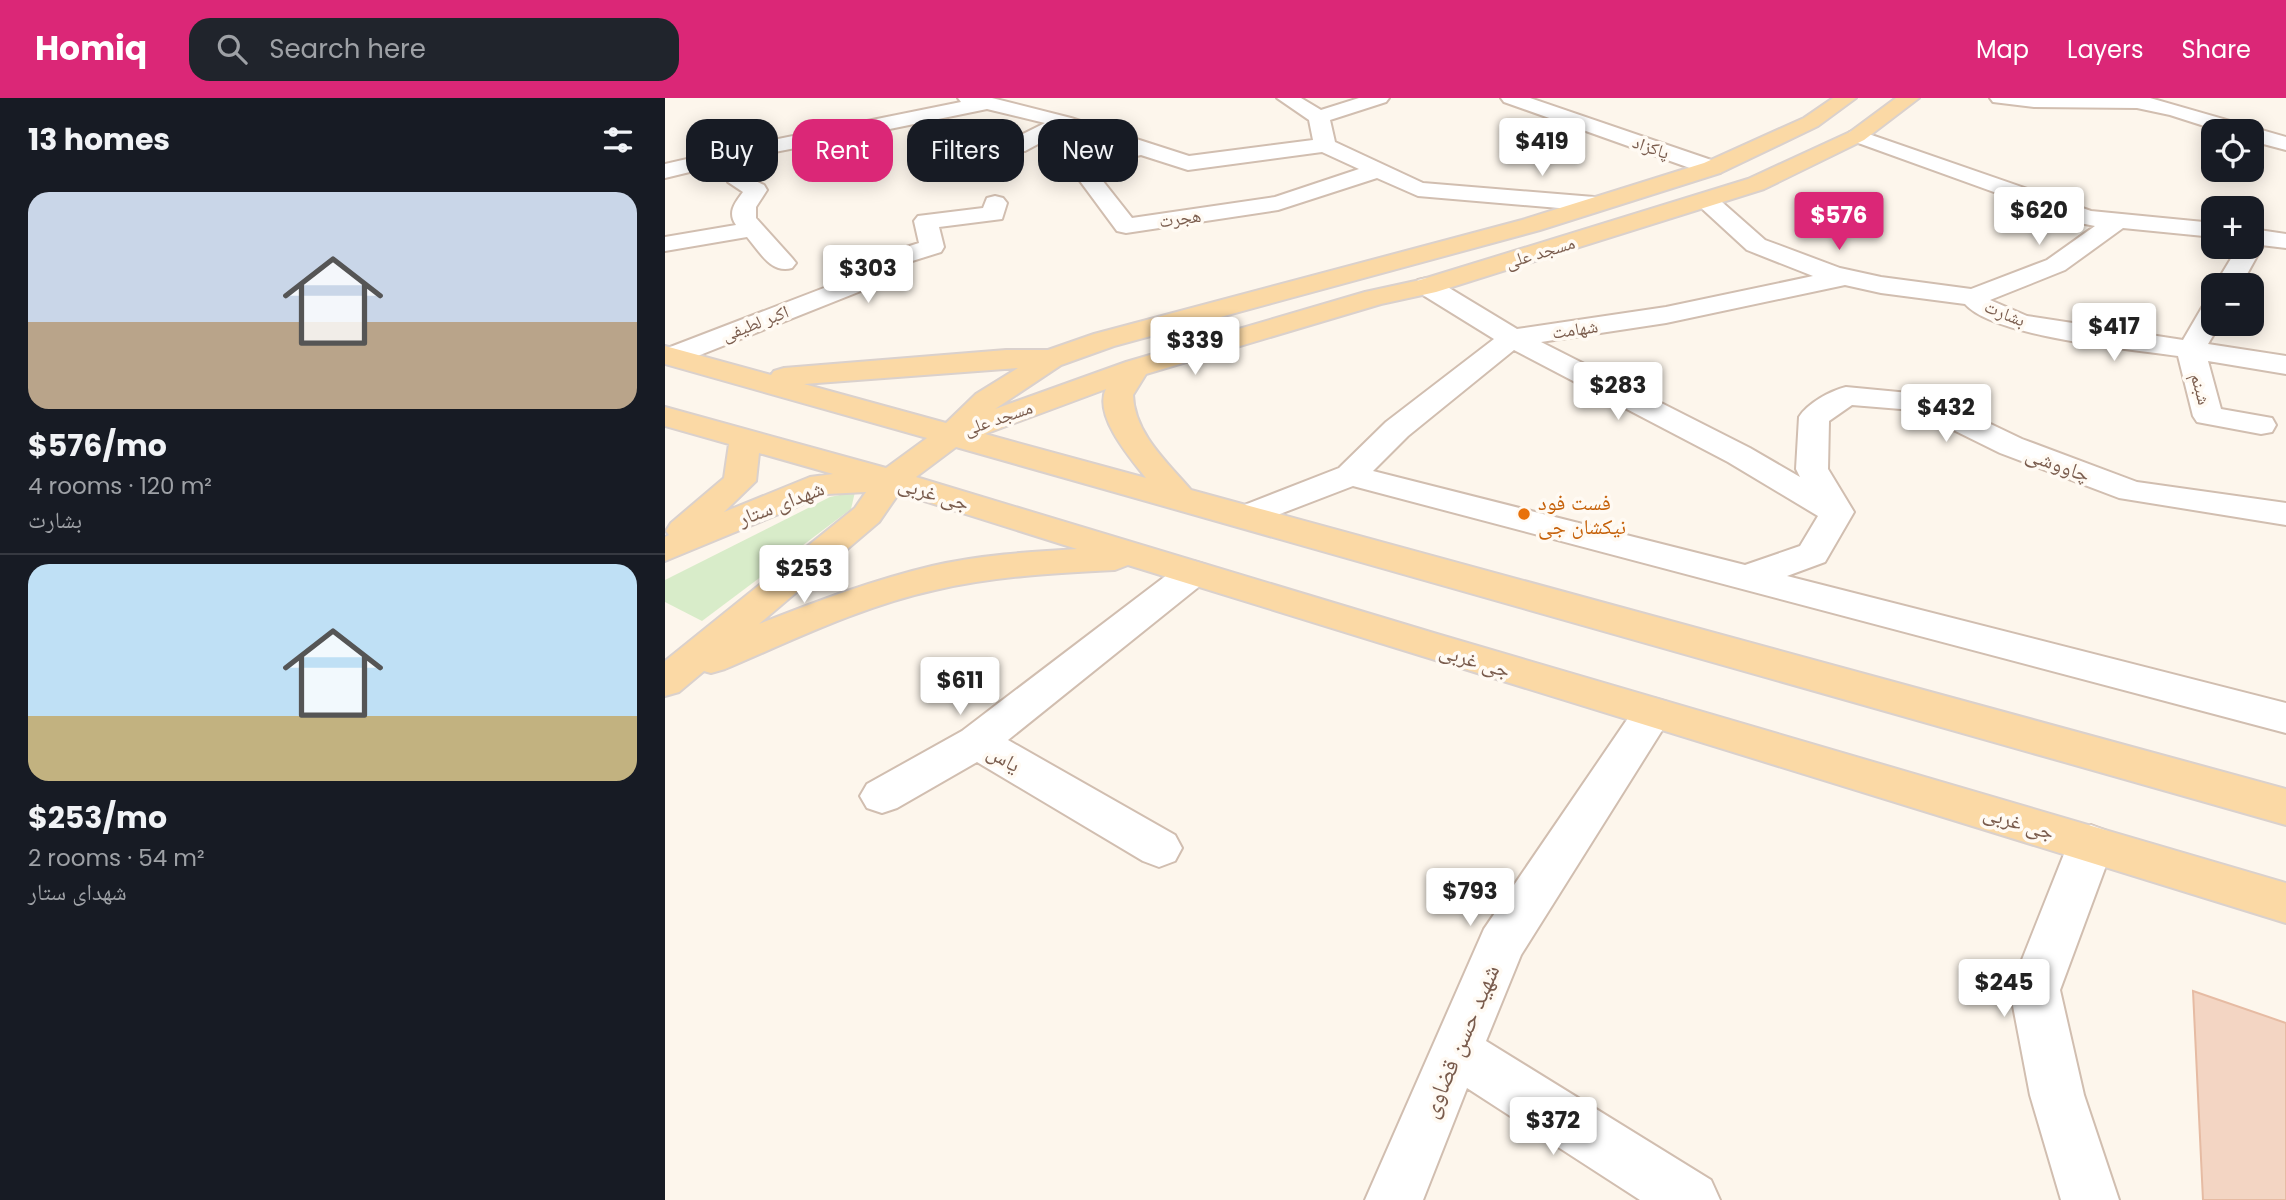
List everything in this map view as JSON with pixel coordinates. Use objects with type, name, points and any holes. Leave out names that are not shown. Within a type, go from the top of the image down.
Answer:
[{"type":"main road","name":"مسجد علی","points":[[953,434],[987,400],[1051,359],[1104,340],[1531,225],[1712,168],[1811,122],[1846,98]]},
{"type":"main road","name":"مسجد علی","points":[[953,434],[1136,368],[1374,298],[1427,286],[1756,184],[1857,136],[1909,98]]},
{"type":"main road","points":[[667,356],[2286,807]]},
{"type":"main road","points":[[747,378],[815,376],[1006,359],[1051,359]]},
{"type":"main road","points":[[1136,368],[1118,394],[1118,410],[1131,434],[1178,497]]},
{"type":"main road","name":"جی غربی","points":[[665,416],[891,480],[2286,903]]},
{"type":"main road","points":[[672,676],[867,515],[891,480],[953,434]]},
{"type":"main road","points":[[665,549],[740,481],[745,440]]},
{"type":"main road","name":"شهدای ستار","points":[[665,549],[822,485],[891,480]]},
{"type":"main road","points":[[672,676],[837,608],[933,578],[1038,563],[1139,556]]},
{"type":"street","points":[[1287,98],[1319,117],[1325,145]]},
{"type":"street","points":[[1319,117],[1379,98]]},
{"type":"street","name":"پاکزاد","points":[[1511,98],[1712,168]]},
{"type":"street","points":[[2000,98],[2027,101],[2075,98],[2138,102],[2201,120]]},
{"type":"street","points":[[893,119],[978,100],[1052,119]]},
{"type":"street","points":[[1857,136],[2088,218],[2201,229]]},
{"type":"street","points":[[1138,147],[1188,163],[1325,145],[1418,189],[1594,204]]},
{"type":"street","name":"هجرت","points":[[1142,148],[1077,162],[1126,226],[1278,203],[1377,171]]},
{"type":"street","points":[[665,171],[686,166]]},
{"type":"street","points":[[739,182],[756,190],[744,207],[744,219],[783,263]]},
{"type":"street","points":[[1488,197],[1531,225]]},
{"type":"street","name":"بشارت","points":[[1706,200],[1756,244],[1844,277],[1881,285],[1973,297],[1982,307],[2051,339],[2191,350],[2286,366]]},
{"type":"street","name":"اکبر لطیفی","points":[[667,356],[871,278],[884,262],[932,247],[926,221],[994,214],[995,203]]},
{"type":"street","points":[[1973,297],[2056,265],[2117,220]]},
{"type":"street","points":[[665,244],[754,229]]},
{"type":"street","points":[[2264,240],[2286,241]]},
{"type":"street","name":"شهامت","points":[[1351,475],[1397,429],[1512,338],[1667,315],[1844,277]]},
{"type":"street","points":[[1427,286],[1512,338],[1739,455],[1837,512],[1813,554],[1745,578]]},
{"type":"street","points":[[2191,350],[2201,333]]},
{"type":"street","name":"شبنم","points":[[2191,350],[2208,416],[2261,425]]},
{"type":"street","name":"چاووشی","points":[[1837,512],[1812,469],[1814,417],[1846,396],[1919,401],[2011,446],[2131,491],[2286,514]]},
{"type":"street","points":[[1246,516],[1351,475],[2286,718]]},
{"type":"street","name":"یاس","points":[[1159,848],[977,743],[1193,573]]},
{"type":"street","name":"شهید حسن قضاوی","points":[[1394,1200],[1501,944],[1653,713]]},
{"type":"street","points":[[882,796],[977,743]]},
{"type":"street","points":[[2089,1200],[2057,1095],[2035,990],[2091,844]]},
{"type":"street","points":[[1456,1051],[1691,1200]]},
{"type":"green space","points":[[855,492],[851,509],[702,621],[665,602],[665,580],[830,497]]},
{"type":"building","points":[[2193,991],[2286,1023],[2286,1200],[2203,1200]]},
{"type":"place","name":"فست فود نیکشان جی","points":[[1524,514]]}]
